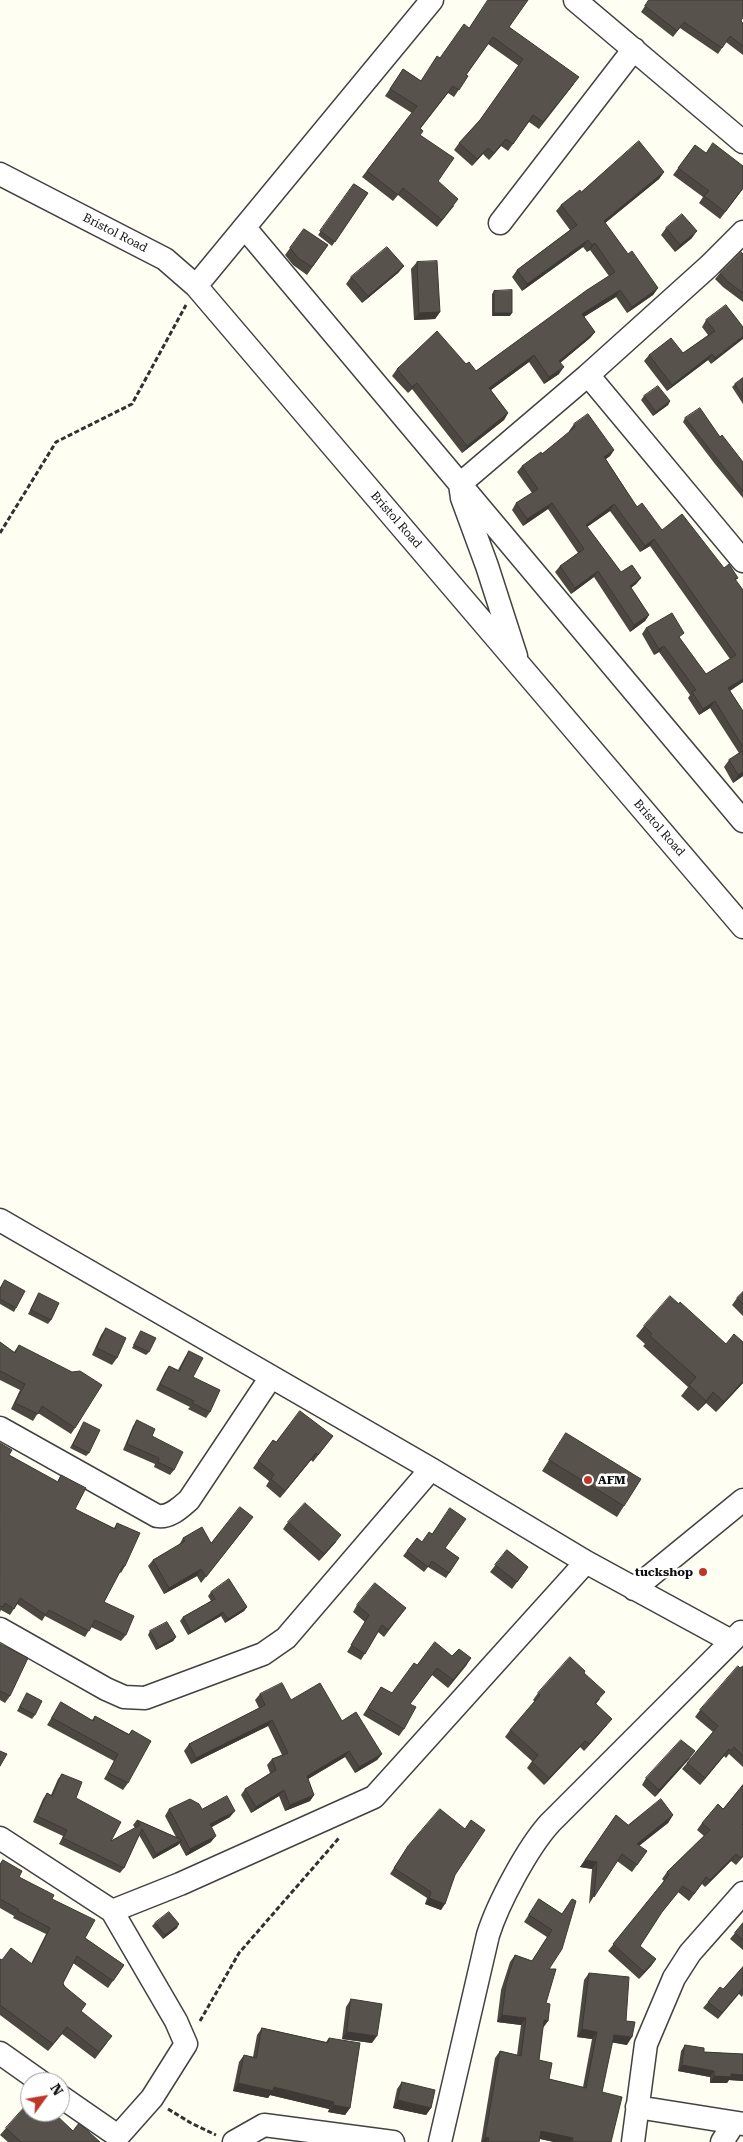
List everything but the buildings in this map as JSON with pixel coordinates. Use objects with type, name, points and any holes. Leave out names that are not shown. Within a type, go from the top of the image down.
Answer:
[{"type":"street","points":[[196,286],[432,0]]},
{"type":"street","points":[[575,0],[743,142]]},
{"type":"street","points":[[500,223],[634,49]]},
{"type":"street","name":"Bristol Road","points":[[0,174],[165,259],[196,286],[743,927]]},
{"type":"street","points":[[245,228],[743,821]]},
{"type":"street","points":[[460,484],[588,375],[710,266],[743,232]]},
{"type":"street","points":[[588,375],[743,561]]},
{"type":"street","points":[[460,484],[464,503],[519,664]]},
{"type":"street","points":[[0,1220],[431,1469],[586,1562],[634,1588],[737,1636],[550,1823],[534,1844],[496,1911],[488,1934],[440,2142]]},
{"type":"street","points":[[0,1428],[157,1516],[162,1517],[190,1500],[271,1377]]},
{"type":"street","points":[[0,1629],[106,1689],[124,1697],[145,1698],[154,1695],[263,1654],[275,1647],[292,1631],[431,1469]]},
{"type":"street","points":[[634,1588],[743,1500]]},
{"type":"street","points":[[112,1911],[180,1884],[374,1797],[586,1562]]},
{"type":"street","points":[[0,1838],[112,1911],[176,2021],[186,2044],[152,2098],[123,2132],[118,2135],[70,2103]]},
{"type":"street","points":[[633,2142],[646,2044],[674,1978],[690,1953],[743,1893]]},
{"type":"street","points":[[0,2053],[27,2072]]},
{"type":"street","points":[[637,2107],[738,2124]]},
{"type":"street","points":[[722,2142],[738,2124]]},
{"type":"street","points":[[229,2140],[264,2125],[393,2142]]},
{"type":"path","points":[[0,533],[56,442],[132,404],[196,286]]},
{"type":"path","points":[[186,2044],[240,1953],[342,1834]]},
{"type":"path","points":[[152,2098],[191,2123],[229,2140]]},
{"type":"place","name":"AFM","points":[[588,1480]]},
{"type":"place","name":"tuckshop","points":[[703,1572]]}]
